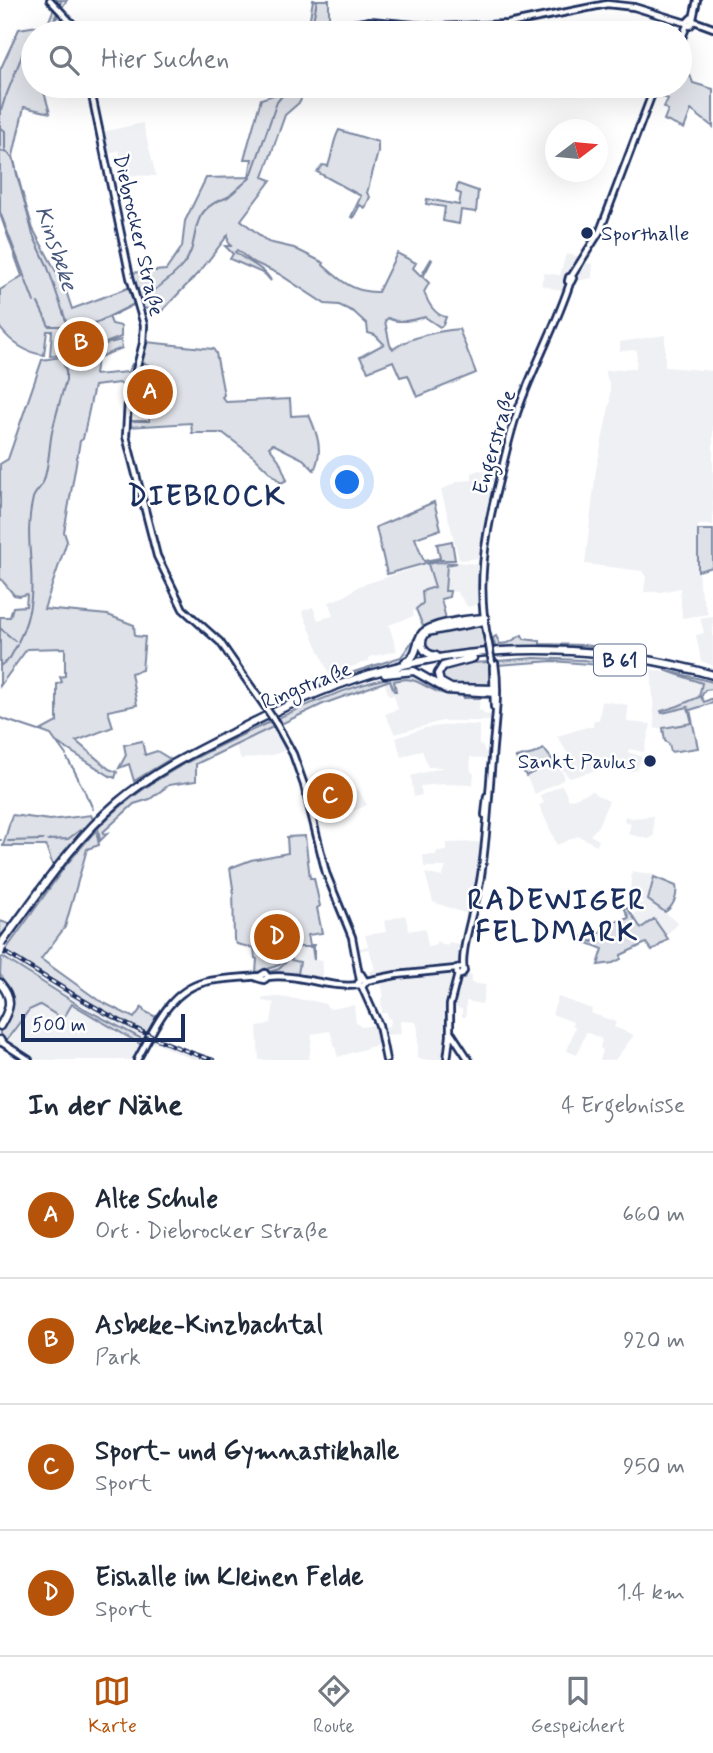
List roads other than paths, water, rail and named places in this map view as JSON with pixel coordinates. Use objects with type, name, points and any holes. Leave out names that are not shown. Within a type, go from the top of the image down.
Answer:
[{"type":"highway","points":[[449,657],[435,656],[424,651],[422,645],[425,634],[484,619]]},
{"type":"highway","points":[[386,671],[412,658],[420,637],[428,629],[484,619]]},
{"type":"highway","name":"Ringstraße","points":[[0,950],[96,825],[136,791],[187,760],[301,704],[386,671],[449,657],[526,651],[593,653],[653,661],[713,677]]},
{"type":"highway","name":"Ringstraße","points":[[386,671],[473,658],[539,655],[596,657],[713,677]]},
{"type":"highway","points":[[473,658],[443,666],[438,674],[440,682],[451,688],[495,691]]},
{"type":"highway","points":[[386,671],[411,671],[447,690],[495,691]]},
{"type":"highway","points":[[0,983],[8,993],[10,1001],[9,1010],[0,1026]]},
{"type":"highway","points":[[0,989],[7,1004],[0,1020]]},
{"type":"main road","points":[[50,0],[69,21]]},
{"type":"main road","points":[[690,21],[697,0]]},
{"type":"main road","points":[[523,21],[607,4],[634,7],[686,21]]},
{"type":"main road","points":[[692,22],[713,28]]},
{"type":"main road","name":"Diebrocker Straße","points":[[93,98],[130,277],[144,325],[144,343],[128,401],[126,436],[157,556],[183,609],[220,642],[276,723],[293,754],[326,873],[348,926],[362,983],[380,1028],[386,1060]]},
{"type":"main road","name":"Engerstraße","points":[[447,1060],[454,987],[465,951],[481,872],[494,725],[494,663],[483,604],[482,562],[486,532],[520,403],[571,280],[602,225],[650,98]]},
{"type":"main road","points":[[137,1060],[165,1011],[182,992],[207,982],[260,977],[265,980],[268,976],[280,976],[346,986],[426,972],[459,971]]},
{"type":"main road","points":[[451,1035],[468,1060]]},
{"type":"main road","points":[[0,1041],[29,1060]]},
{"type":"waterway","points":[[60,5],[61,0]]},
{"type":"waterway","points":[[313,21],[317,0]]},
{"type":"waterway","points":[[53,21],[58,11]]},
{"type":"waterway","points":[[6,96],[21,58]]},
{"type":"waterway","points":[[0,114],[5,98]]},
{"type":"waterway","points":[[251,176],[280,98]]},
{"type":"waterway","points":[[0,127],[5,131],[5,151]]},
{"type":"waterway","name":"Kinsbeke","points":[[0,151],[8,153],[14,161],[33,235],[47,265],[66,321],[60,353],[66,380],[52,432],[46,474],[33,498],[29,535],[32,586],[26,622],[18,642]]},
{"type":"waterway","points":[[221,200],[250,178]]},
{"type":"waterway","points":[[140,302],[183,265],[189,256],[198,221],[209,206],[220,200]]},
{"type":"waterway","points":[[0,212],[34,302]]},
{"type":"waterway","points":[[38,303],[49,326],[65,326]]},
{"type":"waterway","points":[[65,333],[100,321],[135,304]]},
{"type":"waterway","points":[[0,628],[15,641]]},
{"type":"waterway","name":"Kinsbeke","points":[[0,666],[10,658],[17,645]]},
{"type":"waterway","points":[[0,718],[39,731]]},
{"type":"waterway","points":[[58,744],[66,755]]},
{"type":"waterway","points":[[67,758],[72,767]]},
{"type":"waterway","points":[[73,768],[78,778]]},
{"type":"waterway","points":[[78,779],[83,788]]},
{"type":"waterway","points":[[85,792],[87,797]]},
{"type":"waterway","points":[[88,798],[93,809]]},
{"type":"waterway","points":[[48,840],[68,839],[80,830]]},
{"type":"waterway","points":[[8,841],[43,840]]},
{"type":"railway","points":[[0,949],[130,1026],[213,1060]]},
{"type":"place","name":"Sporthalle","points":[[587,233]]},
{"type":"place","name":"Asbeke-Kinzbachtal","points":[[81,344]]},
{"type":"place","name":"Alte Schule","points":[[150,392]]},
{"type":"place","name":"Sankt Paulus","points":[[650,761]]},
{"type":"place","name":"Sport- und Gymnastikhalle","points":[[330,796]]},
{"type":"place","name":"Eishalle im Kleinen Felde","points":[[277,937]]},
{"type":"district","name":"DIEBROCK","points":[[207,495]]},
{"type":"district","name":"RADEWIGER FELDMARK","points":[[557,915]]}]
